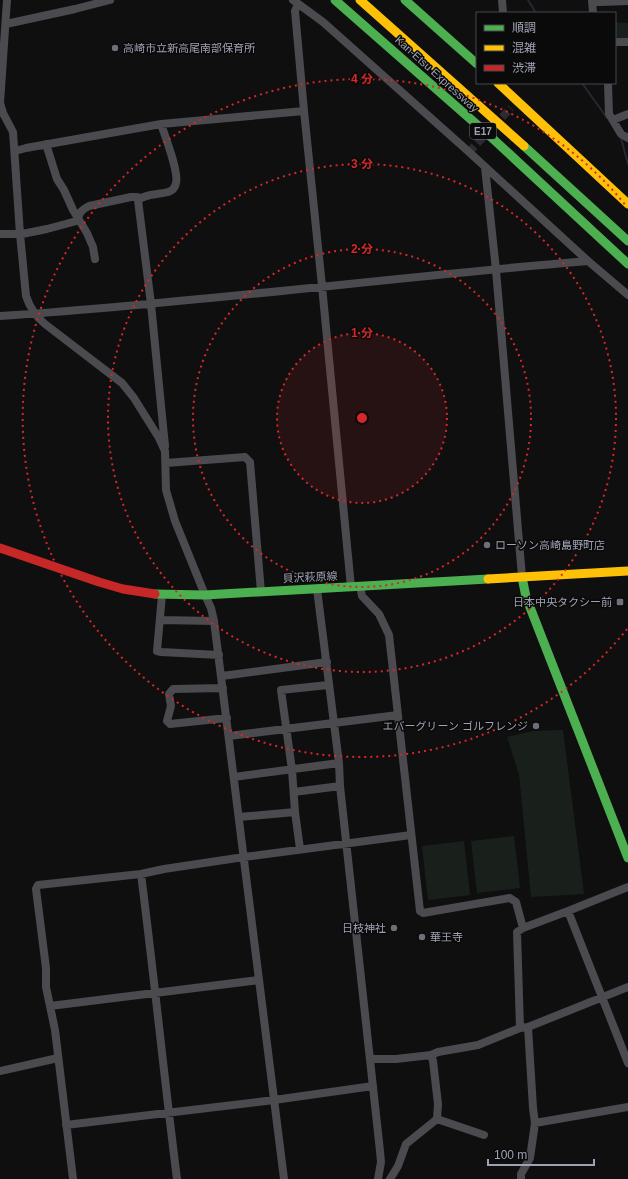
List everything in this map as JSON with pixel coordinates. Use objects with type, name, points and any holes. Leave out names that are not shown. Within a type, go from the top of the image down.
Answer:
[{"type":"main road","name":"Kan-Etsu Expressway","points":[[335,0],[491,137],[628,264]]},
{"type":"main road","name":"Kan-Etsu Expressway","points":[[360,0],[507,130],[628,241]]},
{"type":"main road","points":[[405,0],[476,63]]},
{"type":"main road","points":[[499,84],[628,204]]},
{"type":"main road","name":"貝沢萩原線","points":[[0,548],[123,589],[162,595],[205,595],[628,571]]},
{"type":"main road","points":[[522,577],[526,597],[628,858]]},
{"type":"street","points":[[7,0],[0,103],[4,122],[13,132],[20,234],[26,296],[29,306],[34,314],[44,324],[94,360],[122,383],[147,418],[165,451]]},
{"type":"street","points":[[6,24],[110,0]]},
{"type":"street","points":[[502,0],[503,12]]},
{"type":"street","points":[[593,12],[592,0],[602,2],[628,1]]},
{"type":"street","points":[[295,2],[304,111],[322,286],[356,586],[362,596],[379,614],[389,636],[420,911],[423,912],[510,898],[516,902],[523,928]]},
{"type":"street","points":[[295,2],[323,22],[588,261],[628,295]]},
{"type":"street","points":[[616,42],[628,42]]},
{"type":"street","points":[[608,84],[609,114],[622,134],[628,138]]},
{"type":"street","points":[[511,108],[518,101]]},
{"type":"street","points":[[15,151],[46,144],[161,124],[304,111]]},
{"type":"street","points":[[613,120],[628,114]]},
{"type":"street","points":[[161,124],[175,170],[177,178],[176,184],[169,192],[143,196],[138,200],[151,304],[166,463],[166,490],[175,521],[211,608],[214,621],[284,1179]]},
{"type":"street","points":[[46,144],[57,179],[93,246],[95,259]]},
{"type":"street","points":[[485,167],[496,270],[522,577]]},
{"type":"street","points":[[0,234],[20,234],[47,229],[73,222],[78,219],[79,214],[83,209],[89,206],[131,197],[141,198]]},
{"type":"street","points":[[0,316],[151,304],[588,261]]},
{"type":"street","points":[[166,463],[245,457],[250,462],[261,592]]},
{"type":"street","points":[[317,589],[339,763],[346,844],[381,1162],[378,1179]]},
{"type":"street","points":[[162,595],[157,651],[219,655]]},
{"type":"street","points":[[160,620],[214,621]]},
{"type":"street","points":[[222,676],[327,662]]},
{"type":"street","points":[[300,849],[295,812],[292,770],[281,690],[328,685]]},
{"type":"street","points":[[223,688],[173,689],[169,694],[170,706],[167,721],[170,724],[227,718]]},
{"type":"street","points":[[229,736],[398,715]]},
{"type":"street","points":[[234,777],[339,763]]},
{"type":"street","points":[[294,792],[340,786]]},
{"type":"street","points":[[239,817],[295,812]]},
{"type":"street","points":[[73,1179],[55,1030],[46,987],[46,968],[36,889],[38,885],[141,874],[244,857],[411,835]]},
{"type":"street","points":[[141,874],[177,1179]]},
{"type":"street","points":[[521,1179],[521,1174],[530,1158],[535,1122],[524,1028],[517,932],[523,928],[628,887]]},
{"type":"street","points":[[568,911],[628,1063]]},
{"type":"street","points":[[50,1006],[259,980]]},
{"type":"street","points":[[370,1060],[431,1055],[438,1052],[478,1045],[628,987]]},
{"type":"street","points":[[390,1179],[398,1166],[406,1144],[436,1119],[438,1104],[431,1055]]},
{"type":"street","points":[[0,1070],[58,1058]]},
{"type":"street","points":[[66,1125],[274,1100],[373,1086]]},
{"type":"street","points":[[535,1122],[628,1107]]},
{"type":"street","points":[[436,1119],[484,1135]]},
{"type":"shaded area","points":[[616,22],[628,23],[628,39],[616,39]]},
{"type":"shaded area","name":"エバーグリーン ゴルフレンジ","points":[[563,730],[584,894],[531,897],[519,774],[507,737],[533,731]]},
{"type":"shaded area","points":[[514,836],[520,888],[477,893],[471,841]]},
{"type":"shaded area","points":[[464,841],[470,895],[428,900],[422,846]]},
{"type":"waterway","points":[[528,0],[535,12]]},
{"type":"waterway","points":[[583,84],[607,118]]},
{"type":"waterway","points":[[621,138],[628,164]]},
{"type":"tunnel","points":[[469,152],[511,108]]},
{"type":"traffic: fast","points":[[335,0],[491,137],[628,264]]},
{"type":"traffic: fast","points":[[405,0],[476,63]]},
{"type":"traffic: fast","points":[[524,146],[628,241]]},
{"type":"traffic: fast","points":[[522,577],[526,597],[628,858]]},
{"type":"traffic: fast","points":[[155,594],[205,595],[488,579]]},
{"type":"traffic: slow","points":[[360,0],[524,146]]},
{"type":"traffic: slow","points":[[499,84],[628,204]]},
{"type":"traffic: slow","points":[[488,579],[628,571]]},
{"type":"traffic: jam","points":[[0,548],[99,582],[123,589],[155,594]]},
{"type":"place","name":"高崎市立新高尾南部保育所","points":[[115,48]]},
{"type":"place","name":"ローソン高崎島野町店","points":[[487,545]]},
{"type":"place","name":"日本中央タクシー前","points":[[620,602]]},
{"type":"place","name":"エバーグリーン ゴルフレンジ","points":[[536,726]]},
{"type":"place","name":"日枝神社","points":[[394,928]]},
{"type":"place","name":"華王寺","points":[[422,937]]}]
